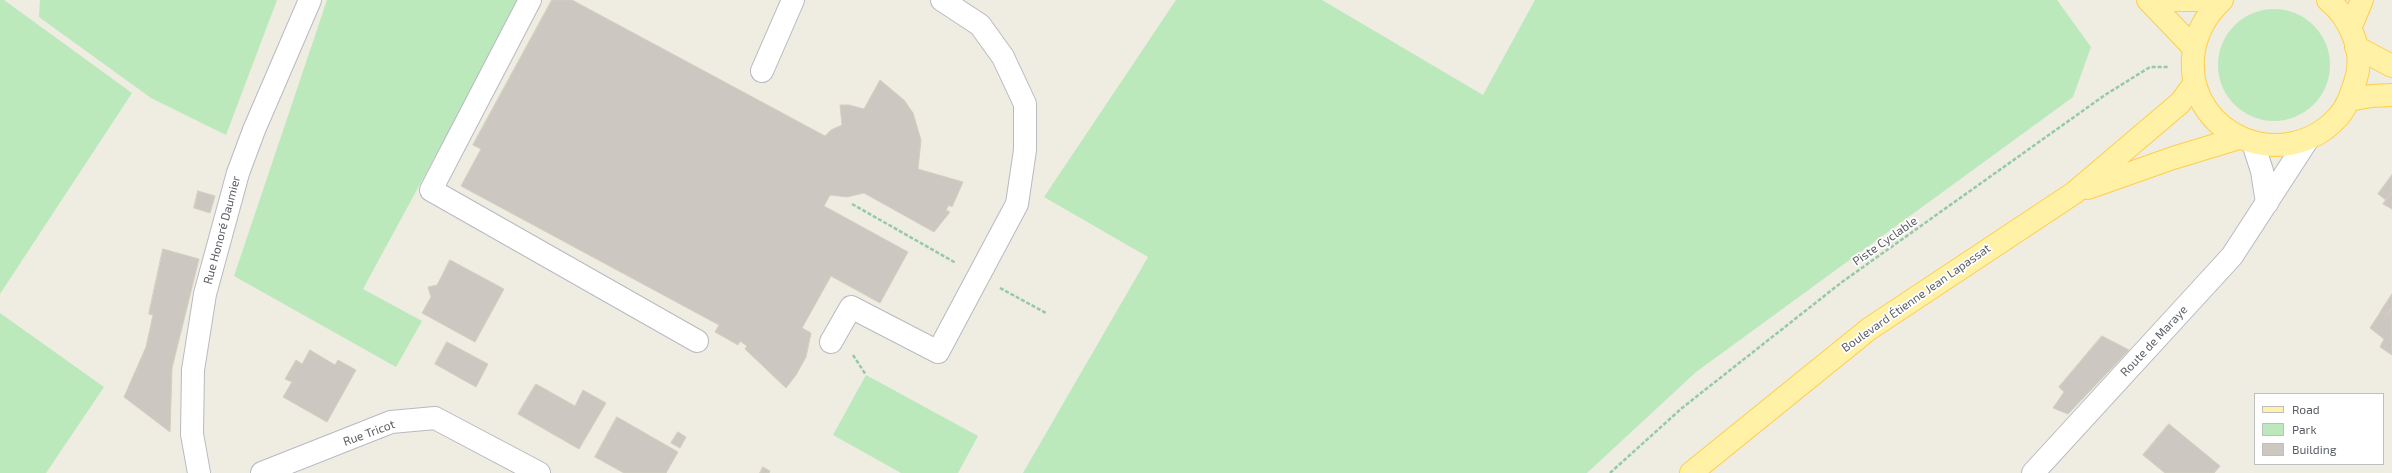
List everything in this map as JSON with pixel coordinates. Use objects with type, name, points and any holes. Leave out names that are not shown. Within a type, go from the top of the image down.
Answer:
[{"type":"main road","points":[[2148,0],[2194,66],[2201,100],[2211,115],[2224,128],[2246,140],[2271,146],[2290,144],[2308,139],[2325,129],[2339,116],[2349,100],[2358,74],[2353,37],[2337,7],[2328,0]]},
{"type":"main road","points":[[2175,0],[2204,0]]},
{"type":"main road","name":"Boulevard Étienne Jean Lapassat","points":[[1690,473],[1869,329],[2074,193],[2180,103],[2194,66],[2200,28],[2211,11],[2222,0]]},
{"type":"main road","points":[[2353,37],[2362,0]]},
{"type":"main road","points":[[2353,37],[2392,66]]},
{"type":"main road","points":[[2349,100],[2372,96],[2392,95]]},
{"type":"main road","name":"Boulevard Étienne Jean Lapassat","points":[[2074,193],[2173,158],[2246,140]]},
{"type":"street","name":"Rue Honoré Daumier","points":[[199,473],[192,434],[193,370],[205,294],[238,173],[254,130],[310,0]]},
{"type":"street","points":[[530,0],[431,190],[697,341]]},
{"type":"street","points":[[762,71],[793,0]]},
{"type":"street","points":[[832,342],[851,307],[938,352],[1017,204],[1025,150],[1025,104],[1003,57],[980,25],[942,0]]},
{"type":"street","name":"Route de Maraye","points":[[2033,473],[2232,256],[2308,139]]},
{"type":"street","points":[[2246,140],[2262,171],[2267,203]]},
{"type":"street","name":"Rue Tricot","points":[[262,473],[391,422],[435,418],[539,473]]},
{"type":"path","name":"Piste Cyclable","points":[[1610,473],[1682,408],[1842,282],[2105,96],[2150,67],[2194,66]]},
{"type":"path","points":[[852,204],[1046,313]]},
{"type":"green space","points":[[0,0],[4,0],[132,93],[0,294]]},
{"type":"green space","points":[[40,0],[277,0],[226,135],[151,98],[39,17]]},
{"type":"green space","points":[[327,0],[520,0],[363,289],[422,321],[396,367],[234,276]]},
{"type":"green space","points":[[1176,0],[1322,0],[1483,95],[1535,0],[2057,0],[2091,47],[2073,97],[1696,372],[1587,473],[1023,473],[1148,257],[1044,197]]},
{"type":"green space","points":[[2274,9],[2295,13],[2313,26],[2326,44],[2330,65],[2326,86],[2313,104],[2295,117],[2274,121],[2253,117],[2235,104],[2222,86],[2218,65],[2222,44],[2235,26],[2253,13]]},
{"type":"green space","points":[[0,313],[104,387],[46,473],[0,473]]},
{"type":"green space","points":[[866,375],[978,436],[958,473],[901,473],[833,435]]},
{"type":"building","points":[[552,0],[572,0],[825,136],[831,130],[842,125],[840,105],[849,105],[864,109],[880,80],[904,100],[913,113],[921,140],[918,169],[963,182],[952,207],[949,205],[946,210],[950,212],[934,232],[864,193],[847,197],[830,195],[824,206],[908,252],[880,303],[831,276],[802,328],[811,333],[806,357],[796,375],[786,388],[745,349],[747,346],[740,341],[738,345],[715,332],[719,325],[461,186],[481,149],[473,145]]},
{"type":"building","points":[[2392,175],[2392,192],[2386,200],[2378,194]]},
{"type":"building","points":[[198,191],[215,196],[210,213],[194,208]]},
{"type":"building","points":[[2392,192],[2392,209],[2383,204]]},
{"type":"building","points":[[163,249],[199,259],[172,368],[170,432],[124,397],[146,347],[153,315],[149,314]]},
{"type":"building","points":[[450,260],[504,289],[475,342],[422,313],[431,297],[428,287],[437,285]]},
{"type":"building","points":[[2392,294],[2392,307],[2387,315],[2381,311]]},
{"type":"building","points":[[2392,307],[2392,355],[2380,347],[2384,339],[2370,328],[2381,311],[2387,315]]},
{"type":"building","points":[[2102,336],[2129,350],[2068,414],[2053,408],[2064,392],[2059,387]]},
{"type":"building","points":[[447,342],[488,364],[476,387],[435,364]]},
{"type":"building","points":[[310,350],[335,365],[338,360],[356,370],[327,422],[283,397],[292,382],[285,379],[296,360],[302,364]]},
{"type":"building","points":[[536,384],[575,406],[583,390],[606,403],[579,449],[518,414]]},
{"type":"building","points":[[617,417],[678,452],[666,473],[624,473],[595,457]]},
{"type":"building","points":[[2169,424],[2220,466],[2214,473],[2165,473],[2143,455]]},
{"type":"building","points":[[678,432],[686,437],[680,448],[671,443]]},
{"type":"building","points":[[763,467],[770,471],[769,473],[760,473]]}]
